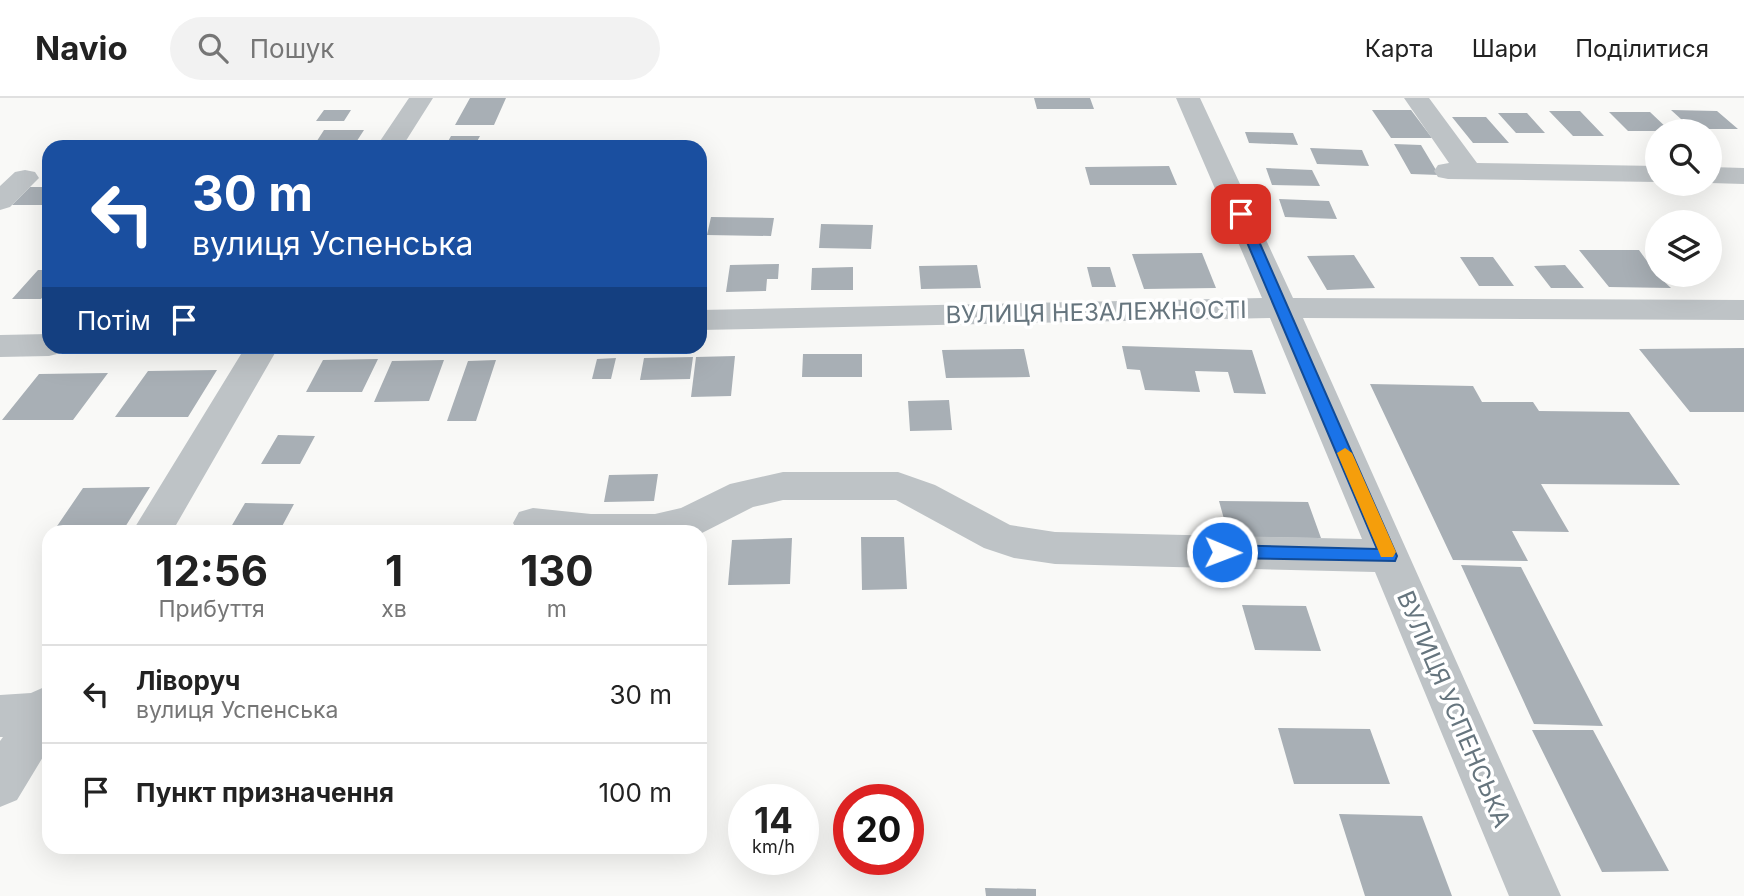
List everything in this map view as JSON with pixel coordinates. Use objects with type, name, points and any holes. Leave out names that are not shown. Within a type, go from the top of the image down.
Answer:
[{"type":"street","points":[[394,140],[421,98]]},
{"type":"street","name":"ВУЛИЦЯ УСПЕНСЬКА","points":[[1188,98],[1282,308],[1535,896]]},
{"type":"street","points":[[1416,98],[1458,171],[1645,174]]},
{"type":"street","points":[[1722,175],[1744,176]]},
{"type":"street","points":[[0,201],[25,178]]},
{"type":"street","name":"ВУЛИЦЯ НЕЗАЛЕЖНОСТІ","points":[[707,320],[1282,308],[1744,310]]},
{"type":"street","points":[[0,346],[42,345]]},
{"type":"street","points":[[156,525],[257,354]]},
{"type":"street","points":[[674,525],[689,522],[744,494],[783,486],[898,486],[916,492],[992,535],[1019,543],[1055,548],[1389,556]]},
{"type":"street","points":[[533,523],[552,525]]},
{"type":"street","points":[[0,784],[31,711]]},
{"type":"building","points":[[470,98],[506,98],[494,125],[455,125]]},
{"type":"building","points":[[1034,98],[1090,98],[1094,109],[1037,109]]},
{"type":"building","points":[[324,110],[351,110],[344,121],[316,121]]},
{"type":"building","points":[[1372,110],[1411,110],[1432,138],[1391,138]]},
{"type":"building","points":[[1671,110],[1717,111],[1738,129],[1722,129],[1722,119],[1681,119]]},
{"type":"building","points":[[1549,111],[1580,111],[1604,136],[1573,136]]},
{"type":"building","points":[[1609,112],[1650,112],[1657,119],[1645,119],[1645,131],[1628,131]]},
{"type":"building","points":[[1498,113],[1527,113],[1545,133],[1516,133]]},
{"type":"building","points":[[1452,117],[1486,117],[1509,143],[1473,143]]},
{"type":"building","points":[[324,130],[364,130],[358,140],[318,140]]},
{"type":"building","points":[[1245,132],[1293,133],[1298,145],[1249,143]]},
{"type":"building","points":[[451,136],[480,136],[478,140],[449,140]]},
{"type":"building","points":[[1394,144],[1421,145],[1439,175],[1411,174]]},
{"type":"building","points":[[1310,148],[1362,150],[1369,166],[1317,164]]},
{"type":"building","points":[[1169,166],[1177,185],[1090,185],[1085,167]]},
{"type":"building","points":[[1266,168],[1312,170],[1320,186],[1272,185]]},
{"type":"building","points":[[30,187],[42,187],[42,205],[12,205]]},
{"type":"building","points":[[1279,199],[1329,201],[1337,219],[1285,217]]},
{"type":"building","points":[[711,217],[774,218],[771,236],[707,235]]},
{"type":"building","points":[[821,224],[873,225],[871,249],[819,248]]},
{"type":"building","points":[[1579,250],[1639,250],[1645,258],[1645,287],[1671,288],[1609,287]]},
{"type":"building","points":[[1202,253],[1216,288],[1144,289],[1132,254]]},
{"type":"building","points":[[1354,255],[1375,288],[1327,290],[1307,256]]},
{"type":"building","points":[[1460,257],[1493,257],[1514,286],[1479,286]]},
{"type":"building","points":[[779,264],[778,279],[767,279],[766,291],[726,292],[730,265]]},
{"type":"building","points":[[977,265],[981,288],[921,289],[919,266]]},
{"type":"building","points":[[1565,265],[1584,288],[1551,288],[1534,266]]},
{"type":"building","points":[[853,267],[853,290],[811,290],[812,268]]},
{"type":"building","points":[[1087,267],[1110,267],[1116,287],[1092,287]]},
{"type":"building","points":[[38,270],[42,270],[41,299],[12,299]]},
{"type":"building","points":[[1122,346],[1252,350],[1266,394],[1234,393],[1228,372],[1195,371],[1200,392],[1145,390],[1140,370],[1127,369]]},
{"type":"building","points":[[1744,348],[1744,412],[1690,412],[1639,349]]},
{"type":"building","points":[[1024,349],[1030,377],[946,378],[942,350]]},
{"type":"building","points":[[803,354],[862,354],[862,377],[802,377]]},
{"type":"building","points":[[735,356],[731,396],[691,397],[696,357]]},
{"type":"building","points":[[693,357],[690,379],[640,380],[644,358]]},
{"type":"building","points":[[616,358],[611,379],[592,379],[597,359]]},
{"type":"building","points":[[378,359],[362,392],[306,392],[323,360]]},
{"type":"building","points":[[444,360],[429,401],[374,402],[392,361]]},
{"type":"building","points":[[496,360],[476,421],[447,421],[468,361]]},
{"type":"building","points":[[217,370],[188,417],[115,417],[148,371]]},
{"type":"building","points":[[108,373],[73,420],[2,420],[39,374]]},
{"type":"building","points":[[1370,384],[1473,386],[1482,402],[1533,402],[1539,411],[1629,412],[1680,485],[1541,484],[1569,532],[1512,531],[1528,561],[1453,560]]},
{"type":"building","points":[[949,400],[952,430],[910,431],[908,401]]},
{"type":"building","points":[[278,435],[315,436],[300,464],[261,464]]},
{"type":"building","points":[[658,474],[654,501],[604,502],[609,475]]},
{"type":"building","points":[[150,487],[126,525],[58,525],[83,488]]},
{"type":"building","points":[[1219,501],[1308,502],[1321,538],[1229,537]]},
{"type":"building","points":[[245,503],[294,504],[283,525],[232,525]]},
{"type":"building","points":[[861,537],[904,537],[907,589],[862,590]]},
{"type":"building","points":[[792,538],[790,584],[728,585],[732,540]]},
{"type":"building","points":[[1461,565],[1521,567],[1603,726],[1534,724]]},
{"type":"building","points":[[1242,605],[1306,606],[1321,651],[1255,650]]},
{"type":"building","points":[[1278,728],[1370,729],[1390,784],[1294,784]]},
{"type":"building","points":[[1532,730],[1593,730],[1669,871],[1602,872]]},
{"type":"building","points":[[1339,814],[1422,816],[1452,896],[1365,896]]},
{"type":"building","points":[[985,888],[1036,889],[1036,896],[986,896]]},
{"type":"slow traffic","points":[[1345,453],[1387,552]]},
{"type":"route","points":[[1222,552],[1389,556],[1241,214]]}]
